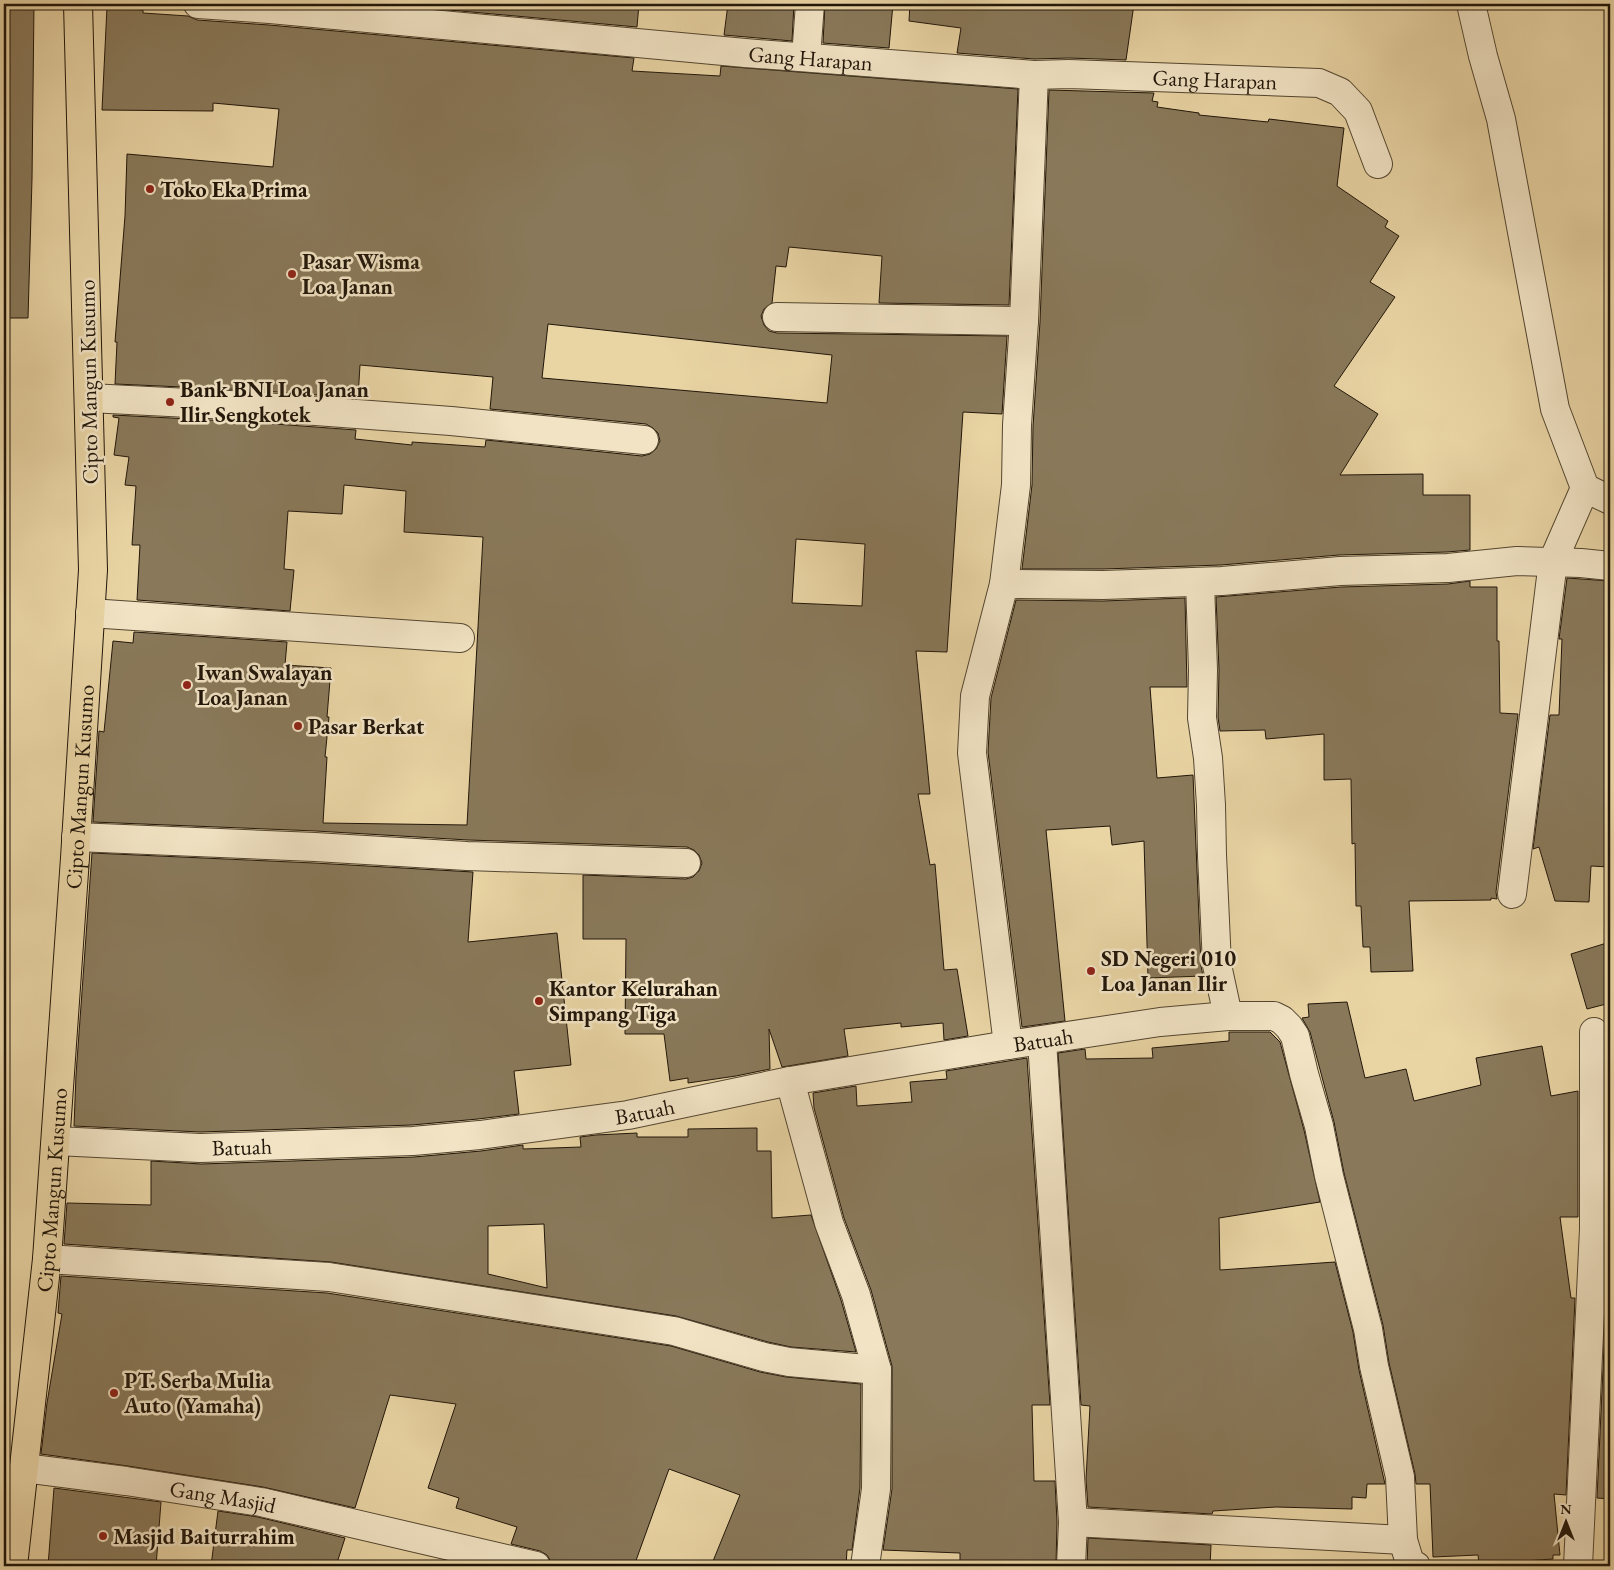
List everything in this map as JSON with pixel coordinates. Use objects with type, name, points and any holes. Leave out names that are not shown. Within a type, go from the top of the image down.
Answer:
[{"type":"highway","name":"Cipto Mangun Kusumo","points":[[13,1566],[47,1259],[93,570],[78,4]]},
{"type":"street","name":"Gang Harapan","points":[[198,4],[1034,75],[1069,74],[1319,83],[1340,92],[1358,111],[1378,164]]},
{"type":"street","points":[[806,57],[810,4]]},
{"type":"street","points":[[1471,4],[1482,56],[1501,119],[1555,408],[1585,488],[1610,500]]},
{"type":"street","points":[[1008,1045],[972,753],[975,696],[1004,584],[1016,485],[1017,425],[1024,321],[1034,75]]},
{"type":"street","points":[[777,317],[1024,321]]},
{"type":"street","points":[[89,398],[249,406],[422,419],[644,440]]},
{"type":"street","points":[[1512,894],[1553,562],[1585,488]]},
{"type":"street","points":[[1004,584],[1103,585],[1200,582],[1340,571],[1448,568],[1517,562],[1553,562],[1610,566]]},
{"type":"street","points":[[1200,582],[1203,670],[1202,718],[1212,805],[1212,855],[1217,964],[1228,1016]]},
{"type":"street","points":[[90,613],[460,638]]},
{"type":"street","points":[[76,837],[315,847],[467,856],[686,863]]},
{"type":"street","name":"Batuah","points":[[56,1141],[200,1148],[422,1140],[480,1136],[628,1114],[790,1081],[1160,1022],[1228,1016],[1274,1016],[1282,1020],[1295,1036],[1319,1126],[1329,1176],[1368,1329],[1374,1366],[1400,1478],[1403,1540],[1410,1563],[1416,1566]]},
{"type":"street","points":[[1578,1566],[1594,1229],[1594,1032]]},
{"type":"street","points":[[1042,1041],[1073,1522],[1071,1566]]},
{"type":"street","points":[[790,1081],[829,1223],[856,1295],[877,1370],[876,1488],[865,1566]]},
{"type":"street","points":[[47,1259],[329,1277],[674,1331],[764,1357],[789,1362],[877,1370]]},
{"type":"street","name":"Gang Masjid","points":[[24,1468],[126,1481],[261,1502],[536,1566]]},
{"type":"street","points":[[1073,1522],[1403,1540]]},
{"type":"building","points":[[4,4],[34,4],[28,318],[4,318]]},
{"type":"building","points":[[383,4],[639,4],[637,27]]},
{"type":"building","points":[[728,4],[794,4],[792,41],[724,35]]},
{"type":"building","points":[[825,4],[893,4],[889,48],[823,43]]},
{"type":"building","points":[[910,4],[1134,4],[1126,60],[1034,59],[957,53],[961,28],[909,21]]},
{"type":"building","points":[[107,7],[143,10],[143,13],[188,16],[197,20],[634,58],[632,71],[720,76],[721,66],[1018,89],[1009,305],[879,303],[882,256],[789,247],[786,267],[776,266],[772,303],[764,309],[761,316],[764,325],[769,331],[777,333],[1007,336],[1002,414],[963,412],[947,652],[916,651],[930,794],[918,794],[930,865],[935,864],[944,970],[957,969],[968,1036],[944,1040],[943,1023],[901,1027],[901,1023],[844,1029],[848,1056],[782,1067],[769,1029],[770,1069],[688,1083],[688,1078],[670,1081],[664,1034],[625,1034],[626,939],[583,939],[583,875],[686,879],[693,877],[699,871],[702,863],[699,855],[687,847],[468,840],[316,831],[93,822],[99,731],[104,732],[113,641],[133,643],[134,632],[287,642],[285,665],[331,668],[323,823],[467,825],[483,537],[404,532],[406,491],[344,485],[342,514],[288,511],[284,569],[294,570],[290,611],[137,600],[140,545],[132,545],[136,486],[125,485],[129,457],[114,455],[119,418],[113,417],[113,415],[356,430],[355,439],[412,445],[412,442],[485,447],[486,440],[642,456],[650,454],[656,449],[660,441],[658,433],[646,424],[490,409],[493,377],[360,365],[358,398],[250,390],[115,384],[117,342],[115,342],[125,216],[127,154],[273,167],[279,109],[213,103],[213,111],[102,110]],"holes":[[[548,324],[832,355],[827,403],[542,378]],[[796,539],[865,544],[862,606],[792,603]]]},
{"type":"building","points":[[1049,90],[1154,93],[1152,101],[1158,102],[1157,107],[1199,113],[1199,115],[1268,122],[1269,119],[1344,128],[1337,186],[1388,221],[1385,227],[1399,236],[1370,282],[1395,297],[1334,386],[1378,414],[1340,475],[1423,474],[1423,495],[1470,495],[1470,550],[1339,555],[1221,565],[1103,569],[1022,569],[1032,485],[1033,426],[1040,322]]},
{"type":"building","points":[[1567,578],[1610,581],[1610,867],[1591,866],[1589,902],[1555,901],[1539,847],[1533,849],[1550,715],[1559,715],[1562,639],[1559,639]]},
{"type":"building","points":[[1470,581],[1470,587],[1497,587],[1500,713],[1518,714],[1496,892],[1497,899],[1409,901],[1413,971],[1371,972],[1370,947],[1363,947],[1361,906],[1356,906],[1355,843],[1352,844],[1351,779],[1324,780],[1324,734],[1266,739],[1265,730],[1220,731],[1218,717],[1219,670],[1216,597],[1341,587],[1448,584]]},
{"type":"building","points":[[1185,598],[1187,687],[1150,687],[1157,778],[1193,775],[1201,966],[1203,976],[1148,978],[1144,841],[1112,845],[1110,826],[1046,830],[1065,1021],[1022,1027],[988,752],[991,698],[1016,600],[1103,601]]},
{"type":"building","points":[[92,853],[473,872],[468,942],[557,933],[571,1065],[514,1071],[519,1114],[412,1125],[200,1132],[74,1126]]},
{"type":"building","points":[[1610,942],[1610,1003],[1587,1009],[1571,954]]},
{"type":"building","points":[[1347,1002],[1365,1078],[1406,1069],[1414,1101],[1481,1085],[1476,1058],[1542,1046],[1551,1096],[1578,1091],[1578,1217],[1560,1217],[1571,1298],[1575,1298],[1566,1495],[1554,1494],[1560,1555],[1553,1555],[1553,1559],[1479,1564],[1478,1555],[1433,1557],[1430,1484],[1416,1484],[1389,1363],[1383,1325],[1344,1173],[1334,1122],[1310,1032],[1302,1018],[1309,1017],[1308,1004]]},
{"type":"building","points":[[1229,1032],[1270,1032],[1280,1042],[1304,1130],[1320,1202],[1219,1218],[1220,1270],[1335,1262],[1353,1332],[1359,1370],[1385,1484],[1367,1484],[1366,1498],[1352,1497],[1352,1509],[1276,1507],[1213,1511],[1212,1514],[1088,1507],[1086,1479],[1090,1406],[1081,1405],[1058,1053],[1085,1049],[1086,1059],[1153,1058],[1152,1048],[1229,1041]]},
{"type":"building","points":[[1027,1058],[1050,1405],[1032,1405],[1034,1481],[1055,1481],[1057,1522],[1056,1566],[960,1566],[960,1553],[883,1550],[892,1489],[892,1366],[871,1290],[844,1218],[814,1108],[813,1093],[856,1086],[857,1106],[912,1102],[910,1082],[947,1079],[946,1071]]},
{"type":"building","points":[[757,1128],[757,1151],[771,1151],[772,1218],[811,1215],[841,1300],[856,1352],[791,1347],[676,1316],[331,1262],[64,1244],[67,1203],[151,1205],[151,1161],[201,1164],[414,1157],[523,1145],[523,1149],[581,1147],[580,1137],[596,1135],[637,1133],[637,1137],[688,1137],[688,1129]],"holes":[[[544,1224],[547,1288],[488,1274],[488,1226]]]},
{"type":"building","points":[[61,1276],[327,1293],[671,1346],[760,1372],[786,1377],[861,1384],[860,1488],[852,1550],[847,1550],[846,1566],[711,1566],[740,1495],[669,1469],[634,1566],[563,1566],[551,1562],[547,1555],[540,1551],[511,1544],[517,1527],[456,1508],[459,1498],[428,1488],[456,1404],[390,1395],[355,1508],[263,1487],[41,1454],[47,1403],[62,1314],[58,1313]]},
{"type":"building","points":[[1606,1305],[1610,1305],[1610,1499],[1597,1498]]},
{"type":"building","points":[[54,1488],[161,1502],[156,1566],[48,1566]]},
{"type":"building","points":[[218,1511],[258,1517],[345,1538],[336,1566],[211,1566]]},
{"type":"building","points":[[1088,1538],[1211,1545],[1210,1566],[1087,1566]]},
{"type":"place","name":"Toko Eka Prima","points":[[150,189]]},
{"type":"place","name":"Pasar Wisma Loa Janan","points":[[292,274]]},
{"type":"place","name":"Bank BNI Loa Janan Ilir Sengkotek","points":[[170,402]]},
{"type":"place","name":"Iwan Swalayan Loa Janan","points":[[187,685]]},
{"type":"place","name":"Pasar Berkat","points":[[298,726]]},
{"type":"place","name":"SD Negeri 010 Loa Janan Ilir","points":[[1091,971]]},
{"type":"place","name":"Kantor Kelurahan Simpang Tiga","points":[[539,1001]]},
{"type":"place","name":"PT. Serba Mulia Auto (Yamaha)","points":[[114,1393]]},
{"type":"place","name":"Masjid Baiturrahim","points":[[103,1536]]}]
